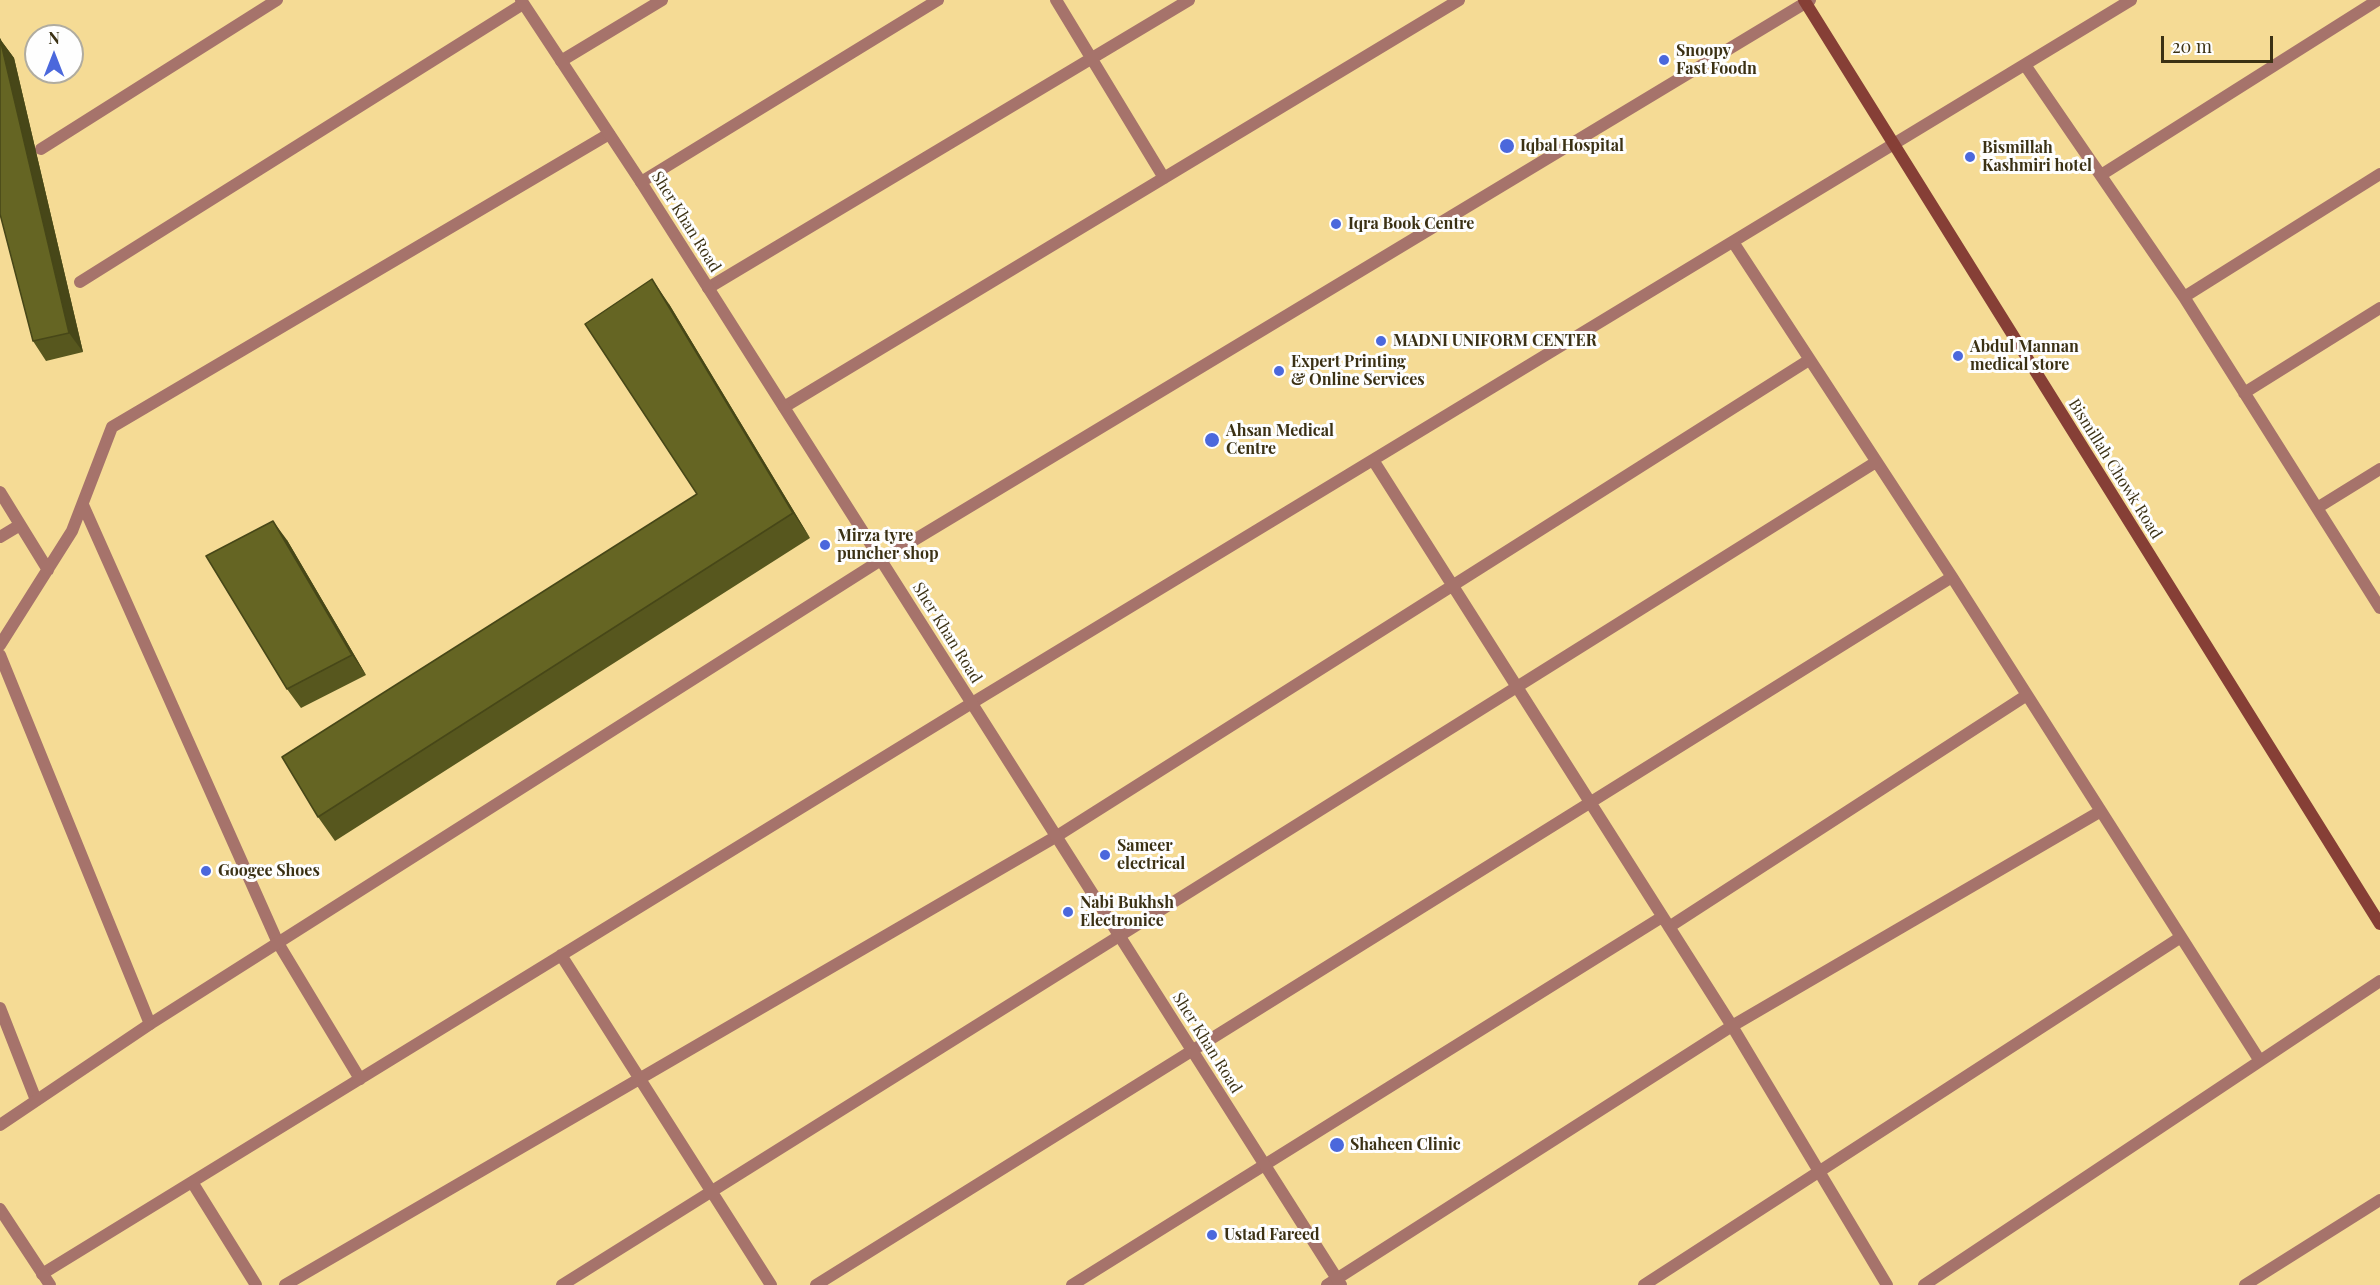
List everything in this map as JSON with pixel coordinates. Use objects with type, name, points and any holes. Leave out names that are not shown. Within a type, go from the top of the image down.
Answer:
[{"type":"main road","name":"Bismillah Chowk Road","points":[[1806,1],[2380,924]]},
{"type":"street","points":[[41,148],[277,0]]},
{"type":"street","points":[[561,61],[662,0]]},
{"type":"street","points":[[641,182],[938,0]]},
{"type":"street","points":[[1056,0],[1164,178]]},
{"type":"street","points":[[708,288],[1189,0]]},
{"type":"street","points":[[784,408],[1459,0]]},
{"type":"street","points":[[42,1274],[972,703],[2131,0]]},
{"type":"street","points":[[2101,175],[2378,0]]},
{"type":"street","points":[[0,1125],[150,1024],[881,560],[1806,1]]},
{"type":"street","points":[[80,282],[522,2]]},
{"type":"street","name":"Sher Khan Road","points":[[522,2],[641,182],[1057,836],[1265,1165],[1335,1283]]},
{"type":"street","points":[[2025,64],[2184,297],[2380,608]]},
{"type":"street","points":[[0,645],[72,531],[112,427],[609,134]]},
{"type":"street","points":[[2184,297],[2380,174]]},
{"type":"street","points":[[1733,242],[1952,578],[2259,1061]]},
{"type":"street","points":[[2244,393],[2380,308]]},
{"type":"street","points":[[285,1285],[1057,836],[1809,360]]},
{"type":"street","points":[[1373,460],[1732,1026],[1887,1285]]},
{"type":"street","points":[[562,1285],[1876,462]]},
{"type":"street","points":[[2317,508],[2380,469]]},
{"type":"street","points":[[0,492],[48,570]]},
{"type":"street","points":[[83,505],[278,943],[360,1078]]},
{"type":"street","points":[[0,537],[20,525]]},
{"type":"street","points":[[816,1285],[1952,578]]},
{"type":"street","points":[[0,655],[150,1024]]},
{"type":"street","points":[[1072,1285],[1666,922],[2027,695]]},
{"type":"street","points":[[1335,1283],[1732,1026],[2101,812]]},
{"type":"street","points":[[1644,1285],[2181,937]]},
{"type":"street","points":[[561,955],[771,1285]]},
{"type":"street","points":[[1924,1285],[2380,981]]},
{"type":"street","points":[[0,1008],[36,1100]]},
{"type":"street","points":[[192,1182],[256,1285]]},
{"type":"street","points":[[2245,1285],[2380,1200]]},
{"type":"street","points":[[0,1209],[50,1285]]},
{"type":"building","points":[[0,39],[69,333],[33,341],[0,214]]},
{"type":"building","points":[[652,279],[793,513],[318,817],[282,757],[697,494],[585,324]]},
{"type":"building","points":[[273,521],[352,655],[287,689],[206,556]]},
{"type":"place","name":"Snoopy Fast Foodn","points":[[1664,60]]},
{"type":"place","name":"Iqbal Hospital","points":[[1507,146]]},
{"type":"place","name":"Bismillah Kashmiri hotel","points":[[1970,157]]},
{"type":"place","name":"Iqra Book Centre","points":[[1336,224]]},
{"type":"place","name":"MADNI UNIFORM CENTER","points":[[1381,341]]},
{"type":"place","name":"Abdul Mannan medical store","points":[[1958,356]]},
{"type":"place","name":"Expert Printing & Online Services","points":[[1279,371]]},
{"type":"place","name":"Ahsan Medical Centre","points":[[1212,440]]},
{"type":"place","name":"Mirza tyre puncher shop","points":[[825,545]]},
{"type":"place","name":"Sameer electrical","points":[[1105,855]]},
{"type":"place","name":"Googee Shoes","points":[[206,871]]},
{"type":"place","name":"Nabi Bukhsh Electronice","points":[[1068,912]]},
{"type":"place","name":"Shaheen Clinic","points":[[1337,1145]]},
{"type":"place","name":"Ustad Fareed","points":[[1212,1235]]}]
